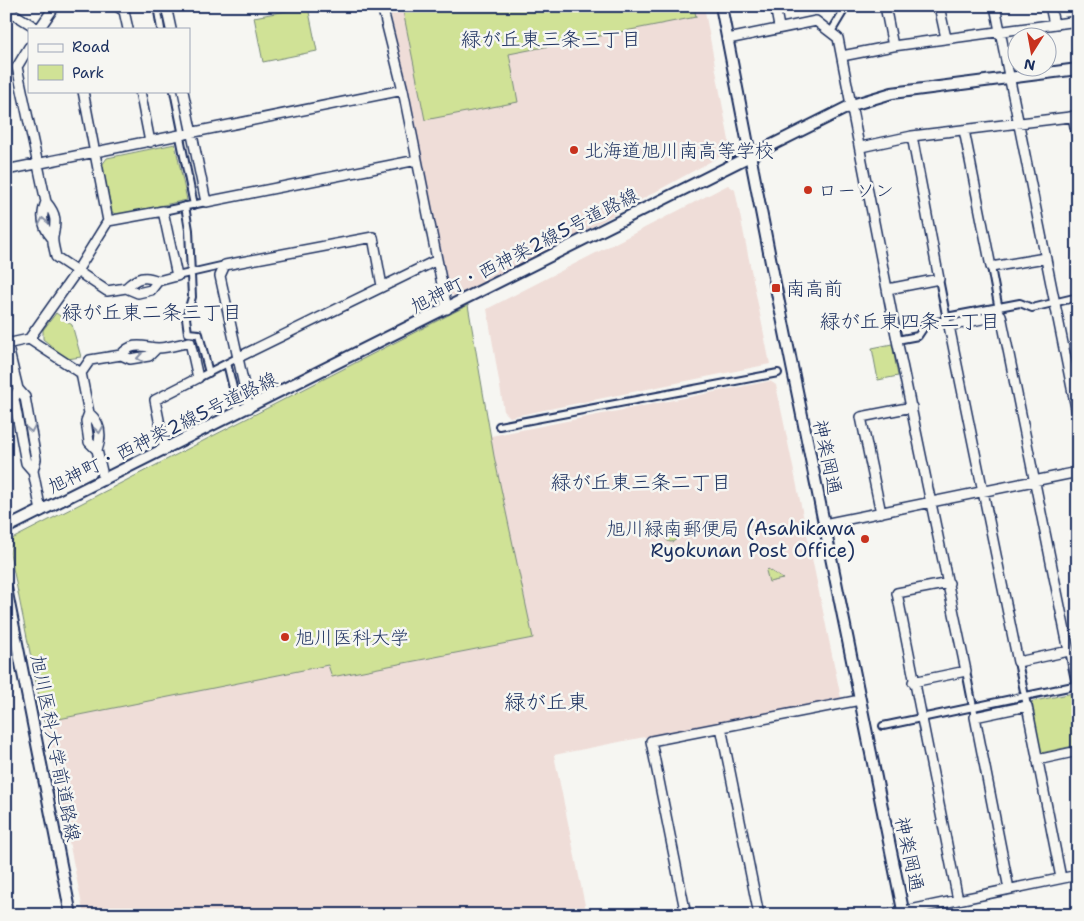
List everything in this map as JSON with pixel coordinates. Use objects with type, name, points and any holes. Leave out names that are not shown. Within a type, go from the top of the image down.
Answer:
[{"type":"street","points":[[40,28],[55,6]]},
{"type":"street","points":[[118,6],[124,11],[128,28]]},
{"type":"street","points":[[157,6],[161,28]]},
{"type":"street","points":[[166,6],[171,28]]},
{"type":"street","points":[[382,6],[403,90],[447,309]]},
{"type":"street","name":"神楽岡通","points":[[721,6],[904,913]]},
{"type":"street","points":[[775,6],[779,27]]},
{"type":"street","points":[[831,32],[843,12],[837,8],[838,6]]},
{"type":"street","points":[[885,6],[893,46]]},
{"type":"street","points":[[939,6],[946,38]]},
{"type":"street","points":[[995,6],[1006,63]]},
{"type":"street","points":[[1050,6],[1054,24]]},
{"type":"street","points":[[6,9],[37,28]]},
{"type":"street","points":[[728,39],[779,27],[816,21],[838,38],[897,340],[949,583],[1009,889]]},
{"type":"street","points":[[842,56],[946,38],[1078,21]]},
{"type":"street","points":[[28,49],[17,67],[46,202],[41,213],[45,231],[52,238],[56,257],[76,271],[107,291],[126,288],[138,293],[151,290],[158,281],[191,271],[373,237],[382,286]]},
{"type":"street","name":"旭神町・西神楽2線5号道路線","points":[[1056,72],[1078,69]]},
{"type":"street","points":[[1009,78],[1078,418]]},
{"type":"street","name":"旭神町・西神楽2線5号道路線","points":[[6,528],[852,105],[892,93],[1009,78]]},
{"type":"street","points":[[6,170],[185,136],[403,90]]},
{"type":"street","points":[[29,339],[108,221],[83,92]]},
{"type":"street","points":[[140,92],[150,142]]},
{"type":"street","points":[[174,92],[185,136],[206,202]]},
{"type":"street","points":[[183,92],[185,136],[194,205]]},
{"type":"street","points":[[860,147],[912,136],[1075,116],[1078,142]]},
{"type":"street","points":[[883,726],[1077,685],[964,130]]},
{"type":"street","points":[[912,136],[947,321],[1062,878]]},
{"type":"street","points":[[108,221],[418,160]]},
{"type":"street","points":[[185,206],[189,230],[192,296],[186,318],[188,333],[199,334],[209,373]]},
{"type":"street","points":[[164,211],[177,276]]},
{"type":"street","points":[[991,267],[1045,258]]},
{"type":"street","points":[[165,450],[155,400],[437,260]]},
{"type":"street","points":[[225,265],[220,276],[249,408]]},
{"type":"street","points":[[126,288],[134,279],[147,276],[158,281]]},
{"type":"street","points":[[888,288],[939,279]]},
{"type":"street","points":[[897,340],[918,336],[926,324],[1000,311],[1020,303],[1032,308],[1078,297]]},
{"type":"street","points":[[41,511],[33,471],[36,459],[24,398],[18,389],[7,342],[29,339],[81,373],[89,413],[97,420],[100,440],[97,450],[104,480]]},
{"type":"street","points":[[81,373],[90,360],[121,355],[127,348],[149,345],[157,348],[190,342],[198,378]]},
{"type":"street","points":[[227,363],[239,413]]},
{"type":"street","points":[[499,426],[778,373]]},
{"type":"street","points":[[880,513],[861,417],[912,407]]},
{"type":"street","points":[[824,524],[1078,472]]},
{"type":"street","points":[[949,583],[897,593],[913,682],[958,900]]},
{"type":"street","name":"旭川医科大学前道路線","points":[[6,588],[72,915]]},
{"type":"street","points":[[1018,662],[1069,651]]},
{"type":"street","points":[[913,682],[966,671]]},
{"type":"street","points":[[686,915],[651,741],[860,700]]},
{"type":"street","points":[[975,717],[1027,706]]},
{"type":"street","points":[[721,727],[759,915]]},
{"type":"street","points":[[1037,760],[1078,751]]},
{"type":"street","points":[[886,915],[904,913],[1078,875]]},
{"type":"shaded area","name":"北海道旭川南高等学校","points":[[389,6],[704,6],[730,146],[726,153],[461,299],[450,294]]},
{"type":"shaded area","points":[[728,185],[735,190],[770,364],[510,417],[504,411],[487,309]]},
{"type":"shaded area","name":"旭川医科大学","points":[[770,381],[776,385],[841,698],[554,755],[587,915],[84,915],[10,553],[12,539],[491,436]]},
{"type":"green space","points":[[402,6],[694,6],[696,17],[509,54],[518,102],[425,120]]},
{"type":"green space","points":[[308,7],[317,51],[263,62],[254,17]]},
{"type":"green space","points":[[175,144],[187,200],[117,215],[112,212],[102,165],[107,158]]},
{"type":"green space","points":[[468,305],[494,456],[533,638],[332,677],[328,665],[44,722],[10,553],[12,539]]},
{"type":"green space","points":[[56,313],[72,325],[81,357],[67,359],[43,339],[43,330]]},
{"type":"green space","points":[[892,344],[898,376],[878,380],[872,348]]},
{"type":"green space","points":[[669,530],[673,530],[677,536],[673,542],[669,542],[665,538],[665,534]]},
{"type":"green space","points":[[768,569],[783,579],[769,582],[766,571]]},
{"type":"green space","points":[[1078,692],[1078,745],[1041,753],[1030,702]]},
{"type":"place","name":"北海道旭川南高等学校","points":[[574,150]]},
{"type":"place","name":"ローソン","points":[[808,190]]},
{"type":"place","name":"南高前","points":[[776,288]]},
{"type":"place","name":"旭川緑南郵便局 (Asahikawa Ryokunan Post Office)","points":[[865,539]]},
{"type":"place","name":"旭川医科大学","points":[[285,637]]},
{"type":"district","name":"緑が丘東三条三丁目","points":[[551,39]]},
{"type":"district","name":"緑が丘東二条三丁目","points":[[152,312]]},
{"type":"district","name":"緑が丘東四条二丁目","points":[[910,321]]},
{"type":"district","name":"緑が丘東三条二丁目","points":[[641,482]]},
{"type":"district","name":"緑が丘東","points":[[546,702]]}]
